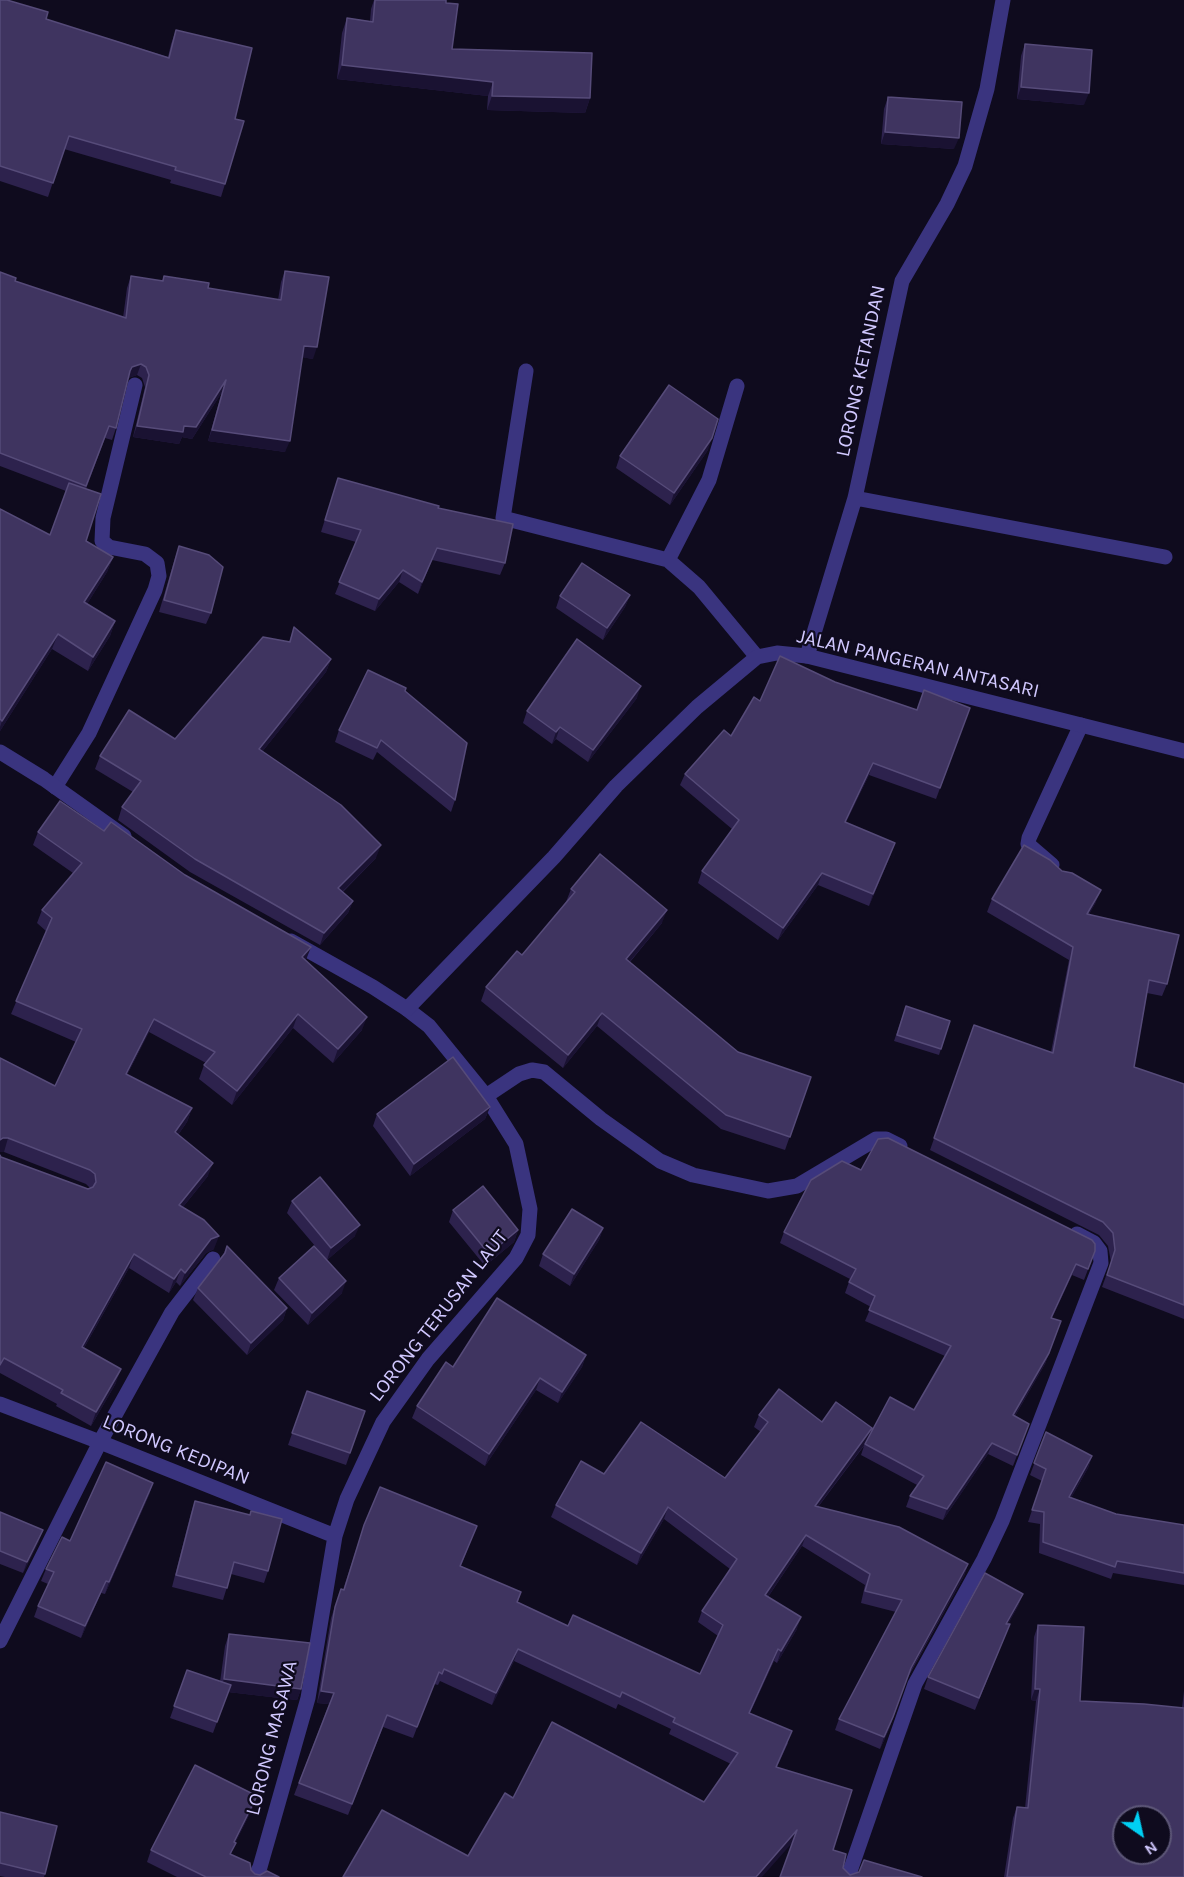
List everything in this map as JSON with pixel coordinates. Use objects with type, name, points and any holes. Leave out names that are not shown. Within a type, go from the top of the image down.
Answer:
[{"type":"street","name":"LORONG KETANDAN","points":[[807,656],[855,498],[902,280],[947,204],[965,166],[987,89],[1003,0]]},
{"type":"street","points":[[407,1009],[554,856],[616,786],[697,707],[757,657],[699,587],[668,560],[503,518],[526,371]]},
{"type":"street","points":[[54,787],[89,733],[155,590],[159,576],[158,563],[145,554],[109,547],[102,541],[103,518],[135,385]]},
{"type":"street","points":[[668,560],[709,480],[737,386]]},
{"type":"street","points":[[855,498],[1165,557]]},
{"type":"street","name":"JALAN PANGERAN ANTASARI","points":[[757,657],[777,652],[807,656],[1184,752]]},
{"type":"street","points":[[1064,876],[1031,847],[1029,838],[1081,725]]},
{"type":"street","points":[[0,752],[139,847]]},
{"type":"street","name":"LORONG TERUSAN LAUT","points":[[279,933],[373,987],[429,1026],[486,1096],[516,1144],[530,1209],[528,1235],[516,1258],[428,1359],[383,1422],[346,1499],[335,1536]]},
{"type":"street","points":[[486,1096],[519,1074],[532,1070],[544,1072],[601,1119],[660,1161],[693,1175],[768,1191],[797,1186],[876,1139],[886,1139],[917,1154]]},
{"type":"street","points":[[848,1877],[915,1684],[984,1559],[1008,1504],[1101,1263],[1100,1251],[1094,1243],[1063,1227]]},
{"type":"street","points":[[0,1641],[100,1442],[172,1312],[213,1258]]},
{"type":"street","name":"LORONG KEDIPAN","points":[[0,1404],[335,1536]]},
{"type":"street","name":"LORONG MASAWA","points":[[255,1877],[260,1867],[308,1698],[335,1536]]},
{"type":"building","points":[[0,0],[48,12],[46,19],[169,58],[176,30],[252,48],[235,119],[244,121],[225,184],[175,170],[176,167],[69,136],[53,183],[0,166]]},
{"type":"building","points":[[375,0],[446,0],[446,3],[458,4],[452,49],[592,53],[590,98],[492,96],[493,82],[342,65],[347,18],[373,22]]},
{"type":"building","points":[[1025,44],[1092,50],[1089,93],[1021,87]]},
{"type":"building","points":[[888,97],[962,102],[959,138],[885,132]]},
{"type":"building","points":[[285,271],[329,277],[317,347],[304,346],[290,441],[212,430],[226,380],[196,427],[184,426],[183,432],[137,426],[149,375],[146,367],[141,364],[132,367],[130,371],[116,428],[109,426],[86,486],[0,453],[0,272],[16,278],[15,281],[126,318],[131,276],[163,281],[164,276],[209,283],[208,288],[281,300]]},
{"type":"building","points":[[669,385],[718,419],[712,438],[674,493],[620,456]]},
{"type":"building","points":[[338,478],[439,506],[438,508],[513,524],[505,563],[437,548],[422,582],[403,570],[379,599],[339,582],[361,530],[325,520]]},
{"type":"building","points":[[69,483],[101,494],[86,541],[113,557],[84,602],[115,621],[93,657],[58,634],[2,721],[0,719],[0,509],[50,535]]},
{"type":"building","points":[[179,546],[209,555],[223,567],[211,613],[164,600]]},
{"type":"building","points":[[582,563],[630,595],[607,628],[560,596]]},
{"type":"building","points":[[294,627],[331,659],[259,749],[341,805],[381,845],[338,888],[353,901],[324,933],[195,859],[122,807],[141,781],[100,756],[129,710],[175,739],[263,637],[290,642]]},
{"type":"building","points":[[577,639],[641,686],[593,750],[560,727],[556,732],[527,711]]},
{"type":"building","points":[[780,656],[835,682],[917,710],[924,690],[970,708],[940,788],[873,763],[845,822],[895,843],[873,894],[822,873],[783,928],[702,871],[739,820],[685,774],[724,730],[731,736],[754,697],[760,701]]},
{"type":"building","points":[[368,670],[406,688],[405,691],[467,743],[455,800],[381,740],[377,748],[339,730]]},
{"type":"building","points":[[60,801],[104,831],[111,822],[185,875],[311,947],[302,957],[367,1017],[338,1049],[298,1014],[237,1091],[204,1065],[215,1052],[154,1019],[126,1074],[192,1108],[175,1132],[213,1163],[179,1205],[204,1220],[219,1236],[211,1239],[185,1273],[181,1269],[174,1279],[134,1254],[82,1347],[121,1369],[96,1412],[61,1393],[63,1390],[4,1358],[0,1365],[0,1155],[88,1189],[96,1182],[95,1174],[90,1170],[8,1138],[0,1140],[0,1058],[55,1086],[82,1029],[16,1001],[52,918],[42,910],[82,863],[38,832]]},
{"type":"building","points":[[1024,845],[1050,860],[1062,871],[1072,873],[1101,890],[1087,914],[1179,935],[1167,984],[1149,980],[1134,1067],[1184,1084],[1184,1305],[1107,1275],[1115,1250],[1113,1233],[1103,1222],[934,1138],[974,1025],[1053,1053],[1073,947],[992,899]]},
{"type":"building","points":[[600,854],[667,910],[626,959],[738,1052],[811,1077],[790,1137],[726,1115],[602,1013],[568,1055],[486,987],[517,951],[522,955],[575,892],[571,889]]},
{"type":"building","points":[[906,1006],[950,1021],[941,1049],[897,1035]]},
{"type":"building","points":[[453,1057],[490,1107],[414,1164],[377,1114]]},
{"type":"building","points":[[888,1138],[1092,1240],[1095,1244],[1095,1251],[1088,1269],[1076,1264],[1051,1318],[1061,1321],[1049,1353],[1013,1415],[1029,1424],[1017,1455],[992,1443],[947,1509],[910,1496],[924,1476],[865,1444],[890,1397],[914,1410],[951,1346],[869,1310],[875,1296],[849,1282],[856,1269],[784,1232],[811,1180],[842,1161],[861,1170],[878,1139]]},
{"type":"building","points":[[320,1177],[360,1225],[331,1248],[292,1201]]},
{"type":"building","points":[[483,1186],[518,1230],[489,1254],[453,1210]]},
{"type":"building","points":[[572,1209],[603,1228],[574,1274],[543,1254]]},
{"type":"building","points":[[227,1246],[287,1308],[251,1343],[198,1288],[225,1253]]},
{"type":"building","points":[[314,1246],[346,1281],[312,1313],[279,1278]]},
{"type":"building","points":[[497,1298],[586,1355],[562,1392],[540,1378],[489,1454],[417,1406],[446,1362],[453,1367]]},
{"type":"building","points":[[779,1389],[822,1422],[836,1402],[872,1428],[815,1506],[899,1527],[968,1564],[911,1668],[884,1737],[839,1719],[902,1600],[865,1591],[870,1574],[806,1535],[765,1595],[801,1617],[781,1651],[778,1649],[749,1713],[792,1731],[776,1767],[852,1790],[833,1850],[846,1854],[843,1868],[850,1875],[859,1872],[864,1860],[922,1877],[780,1877],[797,1830],[756,1877],[343,1877],[382,1810],[468,1856],[505,1793],[513,1798],[552,1722],[704,1802],[738,1753],[673,1722],[675,1718],[622,1692],[620,1697],[518,1649],[496,1693],[444,1669],[442,1674],[439,1672],[417,1727],[387,1715],[352,1804],[299,1783],[334,1693],[321,1691],[335,1607],[341,1589],[344,1590],[364,1525],[380,1487],[477,1526],[460,1566],[521,1592],[517,1602],[568,1626],[573,1615],[700,1674],[723,1625],[702,1611],[737,1559],[668,1507],[641,1553],[556,1505],[581,1461],[604,1474],[641,1422],[725,1478],[768,1422],[759,1415]]},
{"type":"building","points":[[307,1391],[365,1411],[350,1453],[292,1433]]},
{"type":"building","points":[[1046,1432],[1092,1456],[1069,1497],[1116,1514],[1184,1525],[1184,1573],[1117,1561],[1115,1567],[1043,1542],[1044,1512],[1032,1510],[1046,1469],[1034,1463]]},
{"type":"building","points":[[106,1462],[153,1483],[109,1582],[106,1581],[85,1626],[38,1606],[54,1572],[46,1569],[62,1537],[70,1541]]},
{"type":"building","points":[[195,1501],[250,1515],[251,1511],[282,1519],[268,1571],[234,1562],[227,1588],[176,1575]]},
{"type":"building","points":[[0,1512],[43,1530],[27,1562],[0,1551]]},
{"type":"building","points":[[985,1573],[1023,1594],[1006,1624],[1010,1624],[979,1698],[928,1677]]},
{"type":"building","points":[[1038,1625],[1084,1627],[1080,1701],[1184,1708],[1184,1877],[1007,1877],[1017,1807],[1028,1808],[1040,1689],[1035,1689]]},
{"type":"building","points":[[229,1634],[310,1643],[301,1689],[224,1679]]},
{"type":"building","points":[[187,1670],[231,1685],[217,1722],[174,1706]]},
{"type":"building","points":[[195,1765],[257,1796],[230,1854],[250,1863],[251,1870],[255,1874],[260,1875],[267,1871],[279,1877],[206,1877],[151,1850]]},
{"type":"building","points":[[0,1812],[57,1826],[45,1874],[0,1863]]}]
